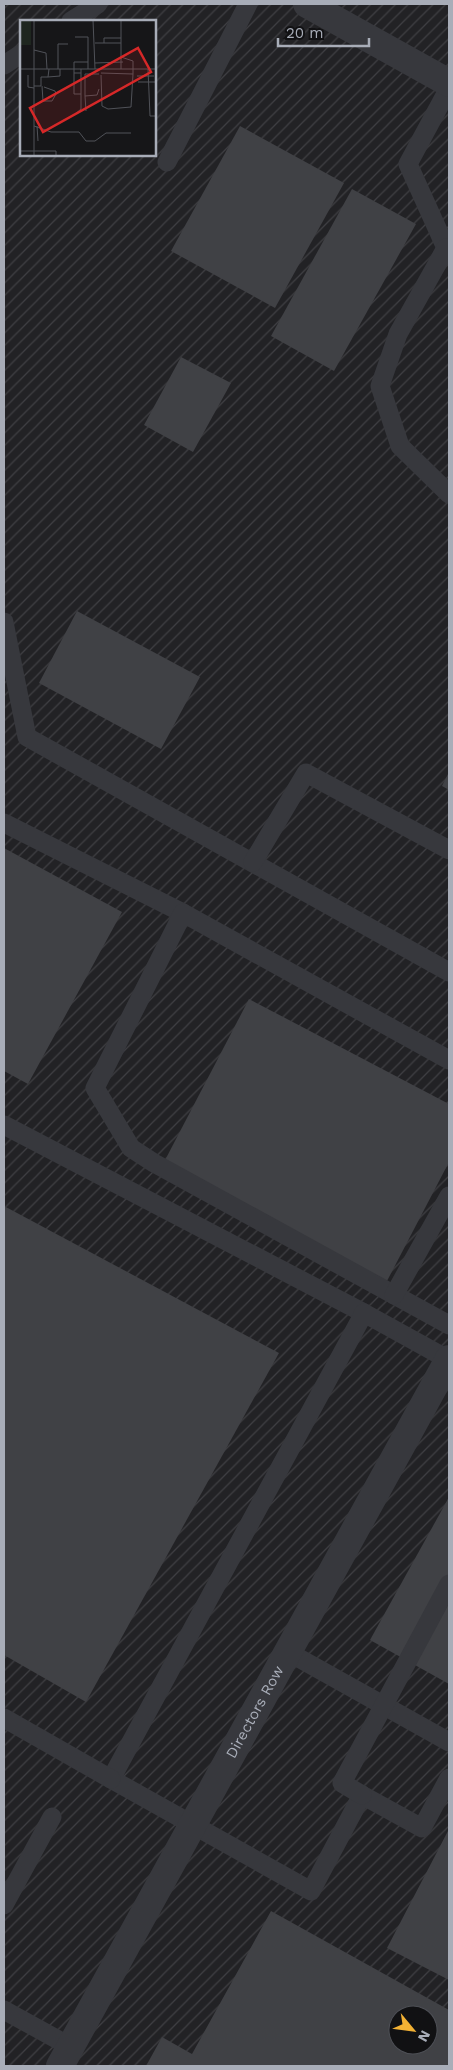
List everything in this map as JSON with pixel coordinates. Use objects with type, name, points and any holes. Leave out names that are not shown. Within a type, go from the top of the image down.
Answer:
[{"type":"street","points":[[308,4],[449,83]]},
{"type":"street","name":"Directors Row","points":[[66,2057],[449,1360]]},
{"type":"lane","points":[[73,20],[98,4]]},
{"type":"lane","points":[[167,162],[248,4]]},
{"type":"lane","points":[[4,65],[20,55]]},
{"type":"lane","points":[[449,88],[408,164],[447,249],[398,334],[380,386],[400,446],[449,494]]},
{"type":"lane","points":[[4,622],[27,737],[449,972]]},
{"type":"lane","points":[[253,862],[306,773],[449,850]]},
{"type":"lane","points":[[4,823],[183,913],[449,1060]]},
{"type":"lane","points":[[183,913],[94,1088],[131,1148],[449,1324]]},
{"type":"lane","points":[[4,1125],[364,1313],[449,1360]]},
{"type":"lane","points":[[394,1294],[449,1196]]},
{"type":"lane","points":[[111,1779],[364,1313]]},
{"type":"lane","points":[[449,1584],[342,1783],[422,1828],[449,1778]]},
{"type":"lane","points":[[288,1652],[449,1742]]},
{"type":"lane","points":[[4,1718],[192,1826],[311,1891],[362,1794]]},
{"type":"lane","points":[[4,1905],[52,1817]]},
{"type":"lane","points":[[4,2010],[66,2057]]},
{"type":"shaded area","points":[[4,4],[449,4],[449,2066],[4,2066]]},
{"type":"building","points":[[240,126],[344,183],[275,308],[171,251]]},
{"type":"building","points":[[352,189],[416,224],[334,371],[271,336]]},
{"type":"building","points":[[181,357],[231,383],[193,452],[144,425]]},
{"type":"building","points":[[77,611],[200,677],[161,749],[39,683]]},
{"type":"building","points":[[449,772],[449,790],[442,786]]},
{"type":"building","points":[[4,848],[122,912],[28,1084],[4,1071]]},
{"type":"building","points":[[249,999],[449,1104],[449,1162],[387,1281],[163,1164]]},
{"type":"building","points":[[4,1206],[279,1353],[86,1702],[4,1655]]},
{"type":"building","points":[[449,1497],[449,1684],[370,1640]]},
{"type":"building","points":[[449,1829],[449,1980],[387,1948]]},
{"type":"building","points":[[271,1911],[449,2010],[449,2066],[146,2066],[162,2037],[192,2054]]}]
